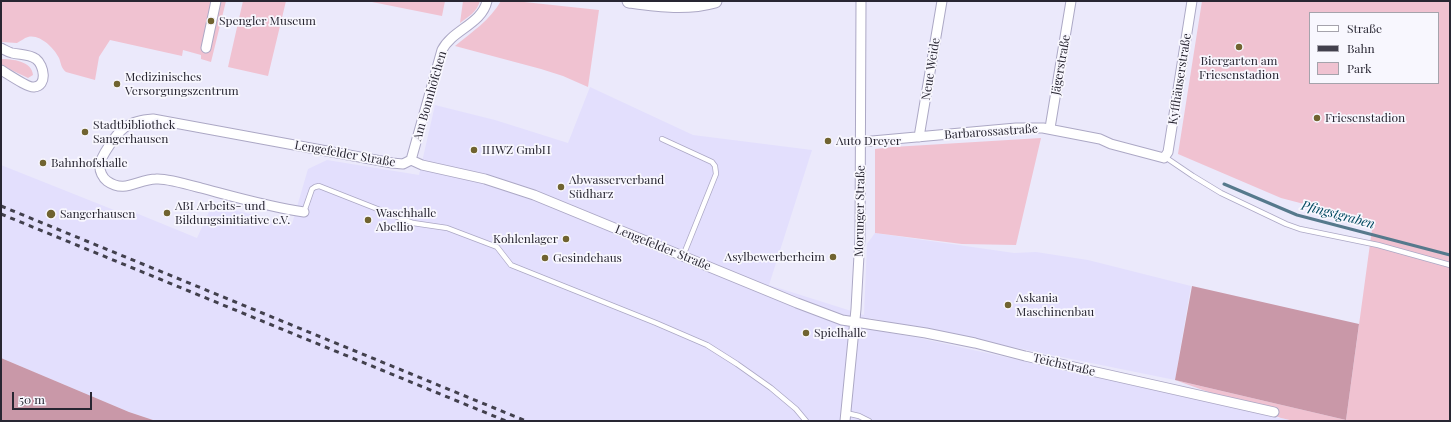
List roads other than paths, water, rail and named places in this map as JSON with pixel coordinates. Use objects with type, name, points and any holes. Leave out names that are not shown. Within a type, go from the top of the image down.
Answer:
[{"type":"street","points":[[206,48],[216,1]]},
{"type":"street","name":"Am Bonnhöfchen","points":[[411,160],[442,50],[450,40],[480,14],[487,1]]},
{"type":"street","points":[[630,1],[668,6],[685,6],[715,1]]},
{"type":"street","name":"Morunger Straße","points":[[845,417],[860,237],[861,1]]},
{"type":"street","name":"Neue Weide","points":[[919,137],[942,1]]},
{"type":"street","name":"Jägerstraße","points":[[1050,128],[1071,1]]},
{"type":"street","name":"Kyffhäuserstraße","points":[[1165,157],[1167,153],[1192,1]]},
{"type":"street","points":[[1,48],[10,53],[35,58],[41,64],[43,73],[41,82],[38,86],[34,87],[29,86],[1,70]]},
{"type":"street","name":"Lengefelder Straße","points":[[304,212],[285,209],[187,184],[156,179],[128,186],[116,186],[106,180],[101,173],[100,164],[112,142],[124,128],[136,122],[153,119],[392,163],[403,164],[411,160],[422,165],[479,177],[523,191],[819,311],[854,323]]},
{"type":"street","name":"Barbarossastraße","points":[[861,142],[1016,128],[1050,128],[1100,139],[1111,144],[1158,157],[1165,157]]},
{"type":"street","name":"Teichstraße","points":[[854,323],[926,333],[975,343],[1025,356],[1274,412]]},
{"type":"lane","points":[[662,139],[708,160],[715,166],[716,170],[716,174],[683,256]]},
{"type":"lane","points":[[1165,157],[1186,172],[1221,193],[1289,226],[1378,245],[1450,265]]},
{"type":"lane","points":[[304,212],[312,189],[318,186],[414,223],[447,228],[497,247],[511,265],[707,345],[771,388],[796,409],[806,421]]},
{"type":"lane","points":[[845,417],[859,416],[869,421]]},
{"type":"waterway","name":"Pfingstgraben","points":[[1224,184],[1297,215],[1450,255]]},
{"type":"railway","points":[[1,206],[526,421]]},
{"type":"railway","points":[[1,214],[506,421]]},
{"type":"place","name":"Spengler Museum","points":[[211,21]]},
{"type":"place","name":"Biergarten am Friesenstadion","points":[[1239,47]]},
{"type":"place","name":"Medizinisches Versorgungszentrum","points":[[117,84]]},
{"type":"place","name":"Friesenstadion","points":[[1317,118]]},
{"type":"place","name":"Stadtbibliothek Sangerhausen","points":[[85,132]]},
{"type":"place","name":"Auto Dreyer","points":[[828,141]]},
{"type":"place","name":"IHWZ GmbH","points":[[474,150]]},
{"type":"place","name":"Bahnhofshalle","points":[[43,163]]},
{"type":"place","name":"Abwasserverband Südharz","points":[[561,187]]},
{"type":"place","name":"ABI Arbeits- und Bildungsinitiative e.V.","points":[[167,213]]},
{"type":"place","name":"Sangerhausen","points":[[51,214]]},
{"type":"place","name":"Waschhalle Abellio","points":[[368,220]]},
{"type":"place","name":"Kohlenlager","points":[[566,239]]},
{"type":"place","name":"Asylbewerberheim","points":[[833,257]]},
{"type":"place","name":"Gesindehaus","points":[[545,258]]},
{"type":"place","name":"Askania Maschinenbau","points":[[1008,305]]},
{"type":"place","name":"Spielhalle","points":[[806,333]]}]
